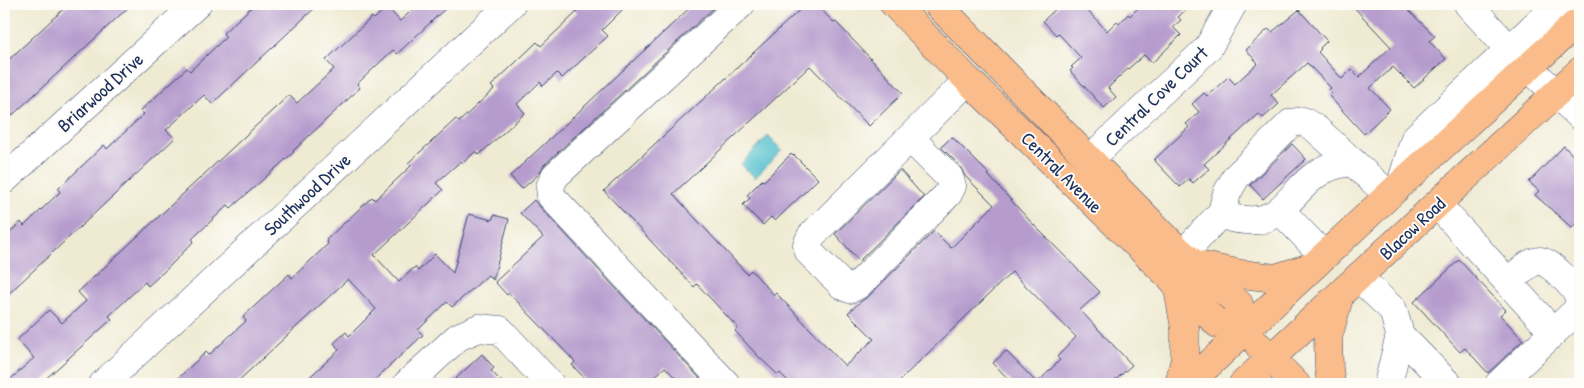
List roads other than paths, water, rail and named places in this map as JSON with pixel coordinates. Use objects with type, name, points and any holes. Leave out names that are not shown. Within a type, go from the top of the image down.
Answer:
[{"type":"main road","name":"Central Avenue","points":[[894,4],[968,80],[1218,324],[1241,327],[1239,304],[1189,259],[938,4]]},
{"type":"main road","name":"Blacow Road","points":[[1188,384],[1241,327],[1319,261],[1580,20]]},
{"type":"main road","name":"Blacow Road","points":[[1243,384],[1580,71]]},
{"type":"main road","points":[[1189,259],[1241,274],[1275,278],[1319,261]]},
{"type":"main road","points":[[1176,284],[1185,328],[1185,359],[1179,384]]},
{"type":"main road","points":[[1331,384],[1328,338],[1349,286]]},
{"type":"main road","points":[[1241,327],[1296,384]]},
{"type":"street","name":"Briarwood Drive","points":[[4,180],[197,4]]},
{"type":"street","name":"Southwood Drive","points":[[103,384],[511,4]]},
{"type":"street","points":[[726,384],[551,196],[550,187],[555,176],[741,4]]},
{"type":"street","name":"Central Cove Court","points":[[1090,159],[1208,48],[1233,4]]},
{"type":"street","points":[[1468,4],[1509,49],[1580,116]]},
{"type":"street","name":"Blacow Road","points":[[1395,189],[1415,138],[1558,4]]},
{"type":"street","points":[[910,138],[949,177],[952,186],[948,194],[858,284],[850,289],[842,285],[809,252],[806,245],[812,236],[910,138],[968,80]]},
{"type":"street","points":[[1189,259],[1222,212],[1227,193],[1236,177],[1291,123],[1303,121],[1316,129],[1353,162],[1395,189]]},
{"type":"street","points":[[1222,212],[1229,218],[1256,221],[1274,216],[1316,174],[1335,164],[1353,162]]},
{"type":"street","points":[[1437,204],[1545,323]]},
{"type":"street","points":[[1280,210],[1319,261]]},
{"type":"street","points":[[1499,384],[1575,312],[1580,298],[1573,287],[1548,263],[1541,261],[1534,262],[1526,267],[1509,283]]},
{"type":"street","points":[[1349,286],[1393,310],[1400,335],[1448,384]]},
{"type":"street","points":[[407,384],[458,337],[479,328],[500,330],[550,384]]},
{"type":"street","points":[[1388,384],[1400,335]]},
{"type":"water","points":[[768,136],[782,150],[755,178],[741,164]]}]
